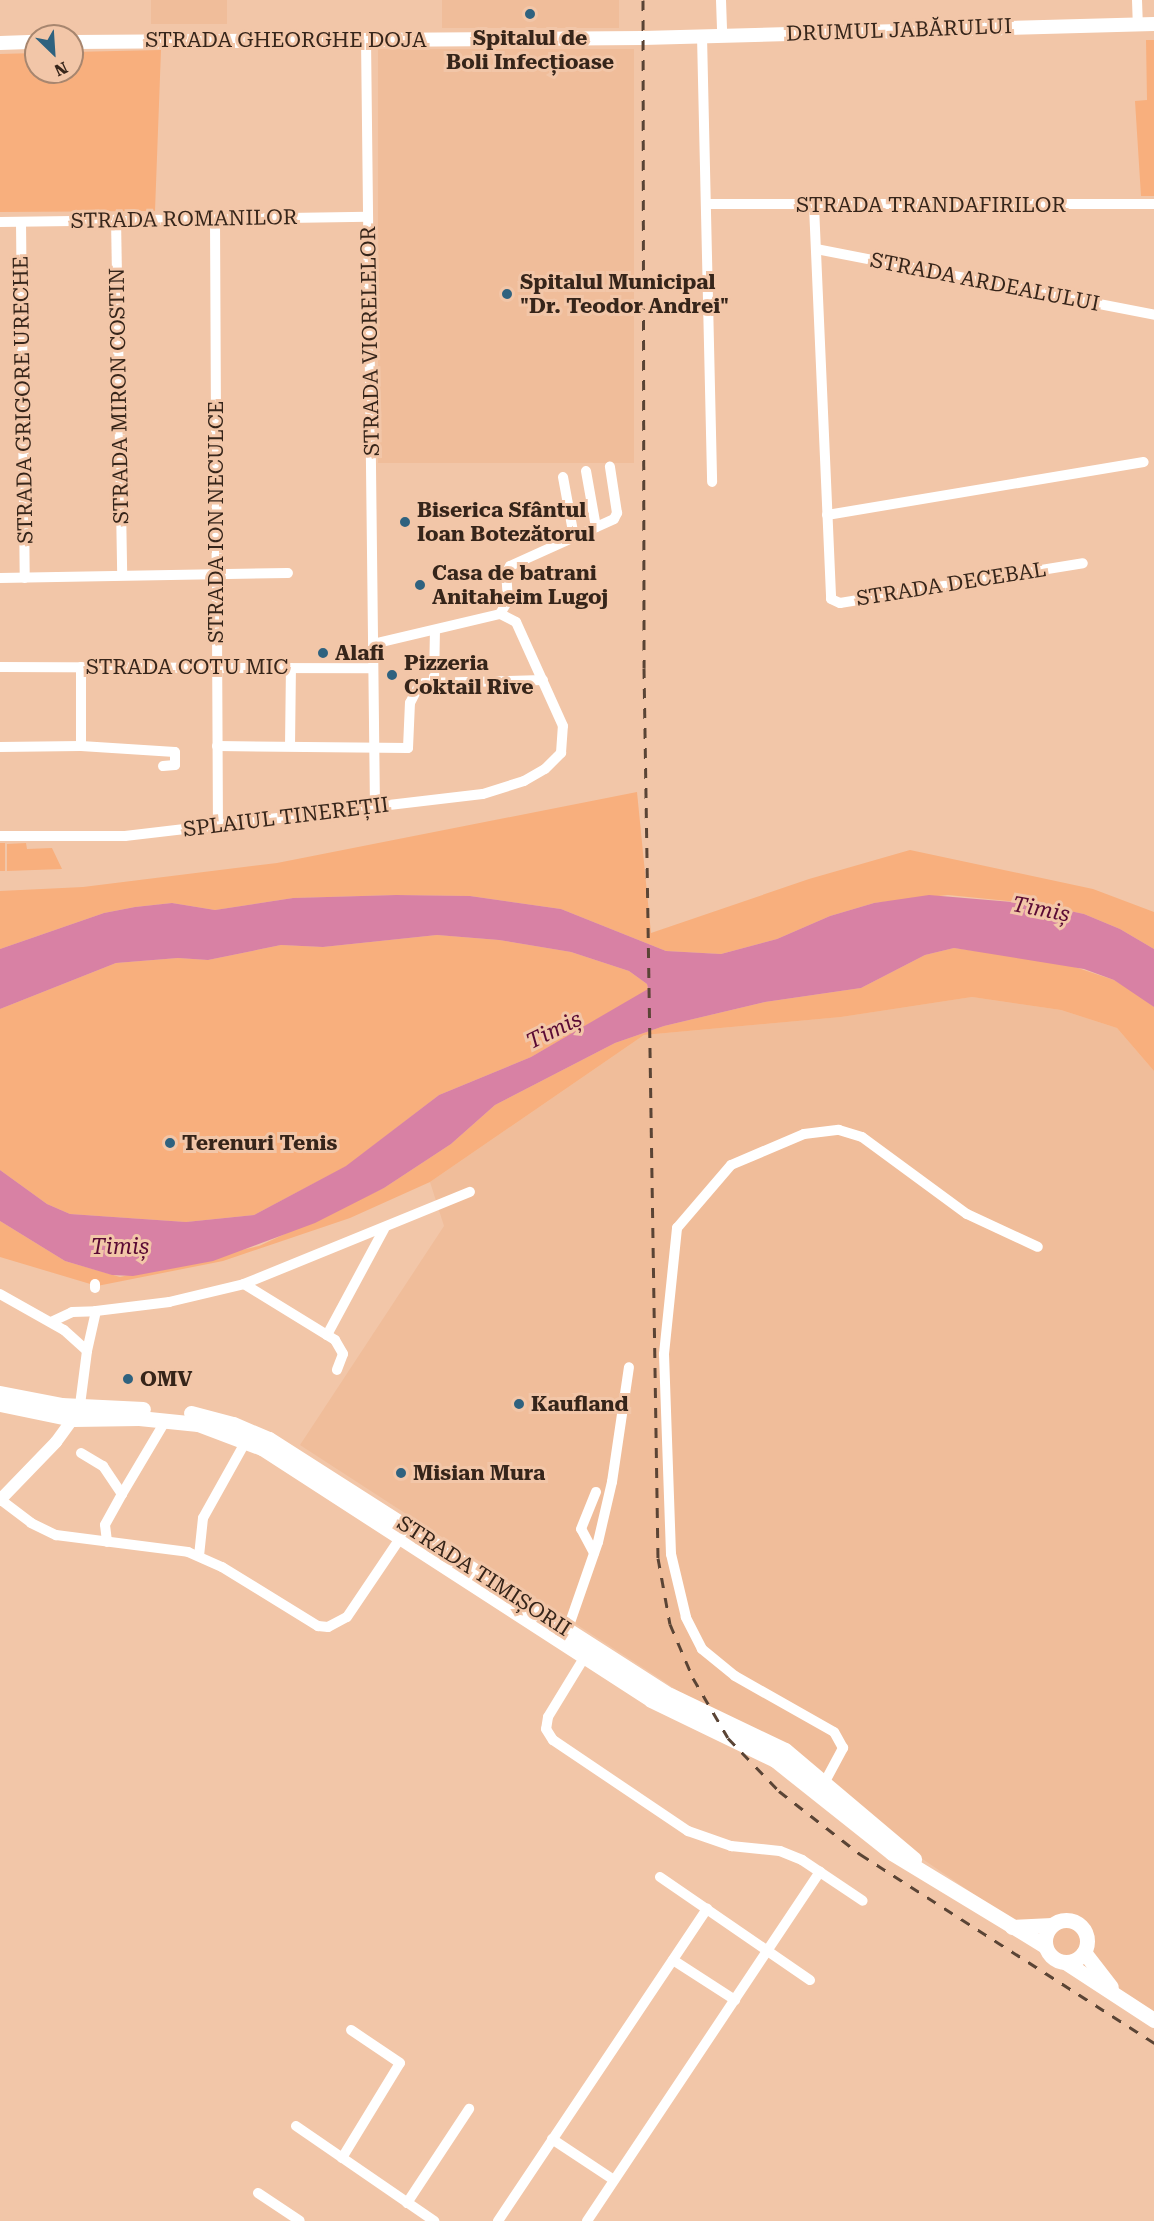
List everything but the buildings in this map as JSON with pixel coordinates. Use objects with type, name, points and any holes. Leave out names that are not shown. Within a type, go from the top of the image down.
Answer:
[{"type":"main road","name":"DRUMUL JABĂRULUI","points":[[643,38],[1154,24]]},
{"type":"main road","name":"STRADA GHEORGHE DOJA","points":[[84,42],[643,38]]},
{"type":"main road","points":[[0,43],[24,42]]},
{"type":"main road","name":"STRADA TIMIȘORII","points":[[0,1393],[80,1405],[185,1412],[233,1424],[269,1439],[588,1651],[676,1714],[775,1760],[822,1788],[892,1853],[922,1868],[1045,1946]]},
{"type":"main road","name":"STRADA TIMIȘORII","points":[[0,1404],[73,1419],[166,1420],[198,1424],[246,1441],[565,1636]]},
{"type":"main road","points":[[1012,1927],[1052,1925],[1066,1920],[1079,1925],[1086,1935],[1084,1952],[1121,1998]]},
{"type":"main road","points":[[1052,1925],[1046,1934],[1045,1946],[1050,1955],[1065,1962],[1154,2020]]},
{"type":"main road","points":[[1065,1962],[1084,1952]]},
{"type":"street","points":[[721,0],[722,35]]},
{"type":"street","points":[[1137,0],[1138,24]]},
{"type":"street","points":[[702,36],[712,482]]},
{"type":"street","name":"STRADA VIORELELOR","points":[[366,39],[375,807]]},
{"type":"street","name":"STRADA TRANDAFIRILOR","points":[[707,204],[814,206],[1154,204]]},
{"type":"street","name":"STRADA DECEBAL","points":[[814,206],[831,599],[840,603],[1083,563]]},
{"type":"street","name":"STRADA ROMANILOR","points":[[0,222],[368,217]]},
{"type":"street","name":"STRADA MIRON COSTIN","points":[[116,219],[122,574]]},
{"type":"street","name":"STRADA ION NECULCE","points":[[215,219],[218,824]]},
{"type":"street","name":"STRADA GRIGORE URECHE","points":[[21,222],[25,578]]},
{"type":"street","name":"STRADA ARDEALULUI","points":[[816,249],[1154,315]]},
{"type":"street","points":[[827,514],[1144,462]]},
{"type":"street","points":[[500,614],[508,600],[506,573],[510,566],[614,519],[617,513],[610,467]]},
{"type":"street","points":[[586,471],[596,527]]},
{"type":"street","points":[[563,477],[574,537]]},
{"type":"street","points":[[0,578],[122,574],[288,573]]},
{"type":"street","points":[[217,746],[408,748],[412,694],[418,687],[434,681],[543,680],[516,622],[500,614],[373,644]]},
{"type":"street","points":[[434,681],[435,630]]},
{"type":"street","name":"STRADA COTU MIC","points":[[0,667],[373,668]]},
{"type":"street","points":[[81,667],[81,746]]},
{"type":"street","points":[[290,746],[291,668]]},
{"type":"street","name":"SPLAIUL TINEREȚII","points":[[0,836],[125,836],[483,794],[524,781],[545,769],[561,753],[563,726],[543,680]]},
{"type":"street","points":[[0,747],[81,746],[176,752],[175,765],[163,766]]},
{"type":"street","points":[[822,1788],[843,1748],[834,1732],[735,1676],[702,1649],[686,1617],[670,1554],[664,1354],[677,1228],[731,1165],[804,1134],[839,1130],[862,1137],[967,1214],[1038,1247]]},
{"type":"street","points":[[51,1322],[72,1312],[169,1302],[244,1284],[353,1242],[470,1192]]},
{"type":"street","points":[[327,1335],[384,1229]]},
{"type":"street","points":[[353,1242],[372,1250]]},
{"type":"street","points":[[244,1284],[341,1346],[343,1354],[337,1370]]},
{"type":"street","points":[[0,1294],[79,1340],[87,1351]]},
{"type":"street","points":[[96,1311],[87,1351],[80,1405],[73,1419],[0,1500],[31,1523],[56,1535],[199,1556],[318,1626],[328,1627],[347,1617],[401,1537]]},
{"type":"street","points":[[565,1636],[594,1554],[612,1482],[629,1366]]},
{"type":"street","points":[[107,1542],[105,1525],[166,1420]]},
{"type":"street","points":[[199,1556],[203,1518],[246,1441]]},
{"type":"street","points":[[81,1453],[103,1466],[122,1494]]},
{"type":"street","points":[[594,1554],[581,1529],[596,1492]]},
{"type":"street","points":[[588,1651],[546,1723],[553,1740],[703,1839],[780,1851],[820,1872],[863,1901]]},
{"type":"street","points":[[587,2221],[820,1872]]},
{"type":"street","points":[[660,1878],[810,1980]]},
{"type":"street","points":[[498,2221],[707,1909]]},
{"type":"street","points":[[673,1960],[735,2000]]},
{"type":"street","points":[[342,2158],[400,2063],[351,2030]]},
{"type":"street","points":[[407,2202],[469,2109]]},
{"type":"street","points":[[296,2126],[434,2221]]},
{"type":"street","points":[[552,2139],[614,2180]]},
{"type":"street","points":[[258,2193],[300,2221]]},
{"type":"shaded area","points":[[151,0],[227,0],[227,24],[151,24]]},
{"type":"shaded area","name":"Spitalul de Boli Infecțioase","points":[[442,0],[619,0],[619,28],[442,28]]},
{"type":"shaded area","points":[[1146,40],[1154,40],[1154,196],[1141,196],[1135,101],[1147,100]]},
{"type":"shaded area","name":"Spitalul Municipal \"Dr. Teodor Andrei\"","points":[[378,49],[634,49],[634,463],[378,463]]},
{"type":"shaded area","points":[[161,50],[155,211],[0,212],[0,54],[24,53],[24,84],[84,84],[84,52]]},
{"type":"shaded area","points":[[637,792],[651,933],[809,879],[910,850],[1093,889],[1154,912],[1154,949],[1120,929],[1084,914],[1037,904],[948,895],[874,903],[830,916],[777,939],[721,954],[666,951],[561,909],[470,896],[395,895],[293,898],[215,910],[172,903],[135,907],[104,913],[0,949],[0,891],[83,887],[277,863]]},
{"type":"shaded area","points":[[0,843],[5,843],[5,871],[0,871]]},
{"type":"shaded area","points":[[26,843],[27,849],[52,848],[62,869],[7,871],[7,844]]},
{"type":"shaded area","points":[[437,935],[499,940],[571,952],[629,971],[647,984],[648,990],[531,1057],[439,1095],[347,1166],[254,1215],[186,1222],[70,1214],[47,1204],[0,1170],[0,1009],[116,963],[178,958],[208,960],[281,945],[323,947]]},
{"type":"shaded area","points":[[954,948],[1063,963],[1114,980],[1136,993],[1154,1007],[1154,1071],[1117,1028],[1061,1010],[972,997],[841,1017],[644,1035],[430,1182],[350,1218],[223,1261],[97,1286],[0,1257],[0,1221],[65,1261],[120,1277],[259,1246],[384,1188],[451,1144],[495,1105],[615,1043],[664,1026],[765,1002],[861,988],[925,955]]},
{"type":"shaded area","points":[[972,997],[1061,1010],[1117,1028],[1154,1071],[1154,2018],[659,1678],[300,1445],[444,1226],[430,1182],[644,1035],[841,1017]]},
{"type":"water","name":"Timiș","points":[[396,895],[470,896],[561,909],[666,951],[721,954],[777,939],[830,916],[874,903],[929,895],[1037,904],[1084,914],[1120,929],[1154,949],[1154,1007],[1114,980],[1084,969],[954,948],[925,955],[861,988],[765,1002],[664,1026],[615,1043],[495,1105],[451,1144],[384,1188],[315,1223],[213,1261],[133,1276],[112,1275],[65,1261],[0,1221],[0,1170],[47,1204],[70,1214],[186,1222],[254,1215],[346,1166],[439,1095],[531,1057],[648,989],[647,984],[629,971],[571,952],[499,940],[437,935],[323,947],[281,945],[208,960],[178,958],[116,963],[0,1009],[0,949],[104,913],[135,907],[172,903],[215,910],[293,898]]},
{"type":"railway","points":[[643,0],[644,668],[658,1558],[670,1624],[693,1678],[728,1738],[779,1791],[860,1854],[1154,2043]]},
{"type":"place","name":"Spitalul de Boli Infecțioase","points":[[530,14]]},
{"type":"place","name":"Spitalul Municipal \"Dr. Teodor Andrei\"","points":[[507,294]]},
{"type":"place","name":"Biserica Sfântul Ioan Botezătorul","points":[[405,522]]},
{"type":"place","name":"Casa de batrani Anitaheim Lugoj","points":[[420,585]]},
{"type":"place","name":"Alafi","points":[[323,653]]},
{"type":"place","name":"Pizzeria Coktail Rive","points":[[392,675]]},
{"type":"place","name":"Terenuri Tenis","points":[[170,1143]]},
{"type":"place","name":"OMV","points":[[128,1379]]},
{"type":"place","name":"Kaufland","points":[[519,1404]]},
{"type":"place","name":"Misian Mura","points":[[401,1473]]}]
